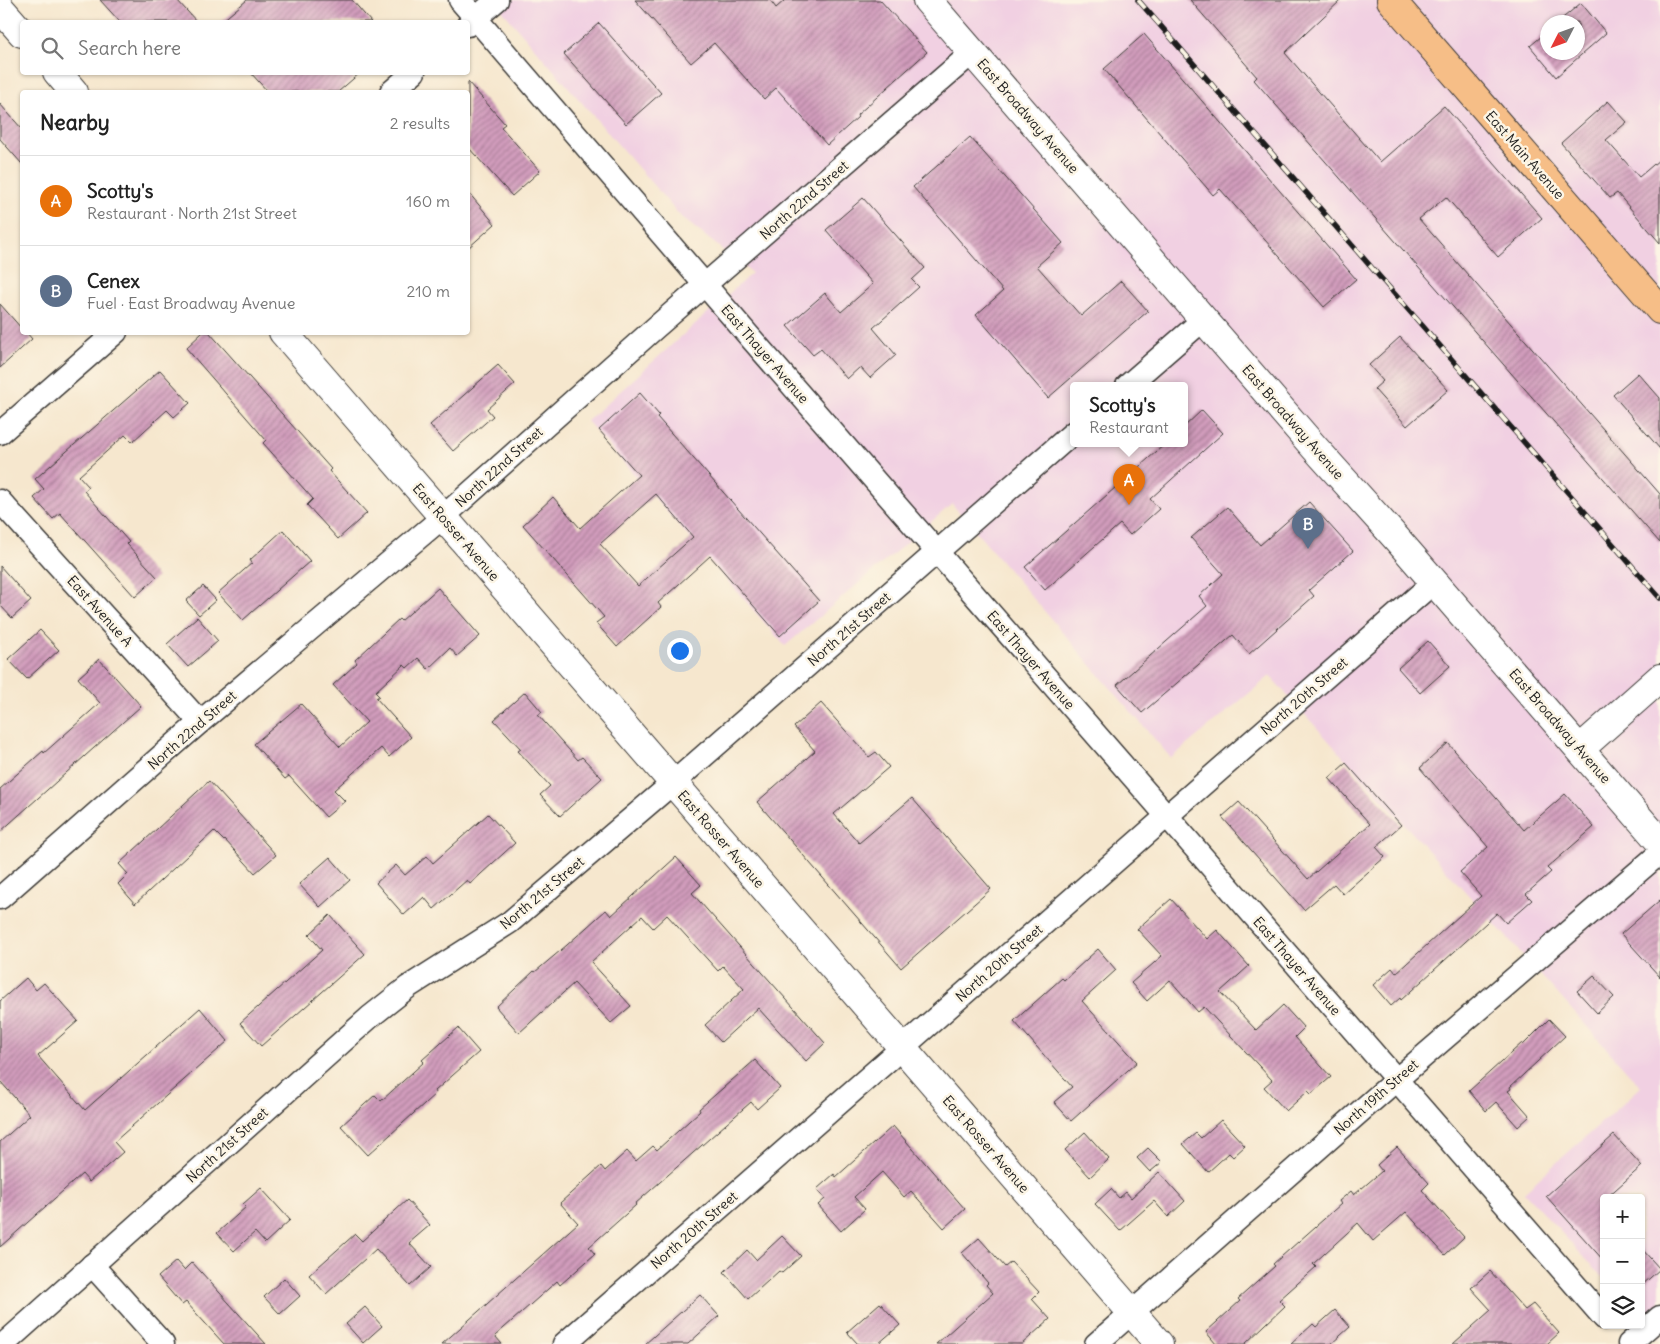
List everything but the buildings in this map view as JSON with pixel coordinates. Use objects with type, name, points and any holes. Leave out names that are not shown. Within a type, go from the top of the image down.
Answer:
[{"type":"main road","name":"East Main Avenue","points":[[1390,0],[1660,310]]},
{"type":"street","name":"East Thayer Avenue","points":[[460,0],[472,22],[705,285],[1600,1313]]},
{"type":"street","points":[[472,22],[497,0]]},
{"type":"street","name":"East Broadway Avenue","points":[[928,0],[1314,447],[1660,842]]},
{"type":"street","points":[[0,8],[20,31]]},
{"type":"street","name":"North 22nd Street","points":[[0,898],[200,722],[443,517],[705,285],[973,52]]},
{"type":"street","points":[[60,75],[72,90]]},
{"type":"street","points":[[393,90],[411,75]]},
{"type":"street","points":[[1132,382],[1204,319]]},
{"type":"street","points":[[0,434],[113,335]]},
{"type":"street","name":"East Rosser Avenue","points":[[285,335],[1159,1344]]},
{"type":"street","name":"North 21st Street","points":[[4,1344],[370,1017],[408,987],[510,922],[1070,435]]},
{"type":"street","name":"East Avenue A","points":[[0,501],[200,722]]},
{"type":"street","name":"North 20th Street","points":[[564,1344],[1434,582]]},
{"type":"street","points":[[1580,749],[1660,678]]},
{"type":"street","name":"North 19th Street","points":[[1096,1344],[1396,1080],[1660,853]]},
{"type":"street","points":[[92,1265],[163,1344]]},
{"type":"street","points":[[1614,1329],[1628,1344],[1660,1317]]},
{"type":"shaded area","points":[[493,0],[1660,0],[1660,1340],[1645,1324],[1645,1194],[1600,1194],[1600,1275],[1524,1192],[1641,1087],[1270,676],[1171,758],[952,504],[785,646],[587,421],[752,273],[681,217]]},
{"type":"railway","points":[[1138,0],[1660,598]]},
{"type":"place","name":"Scotty's","points":[[1129,505]]},
{"type":"place","name":"Cenex","points":[[1308,549]]}]
